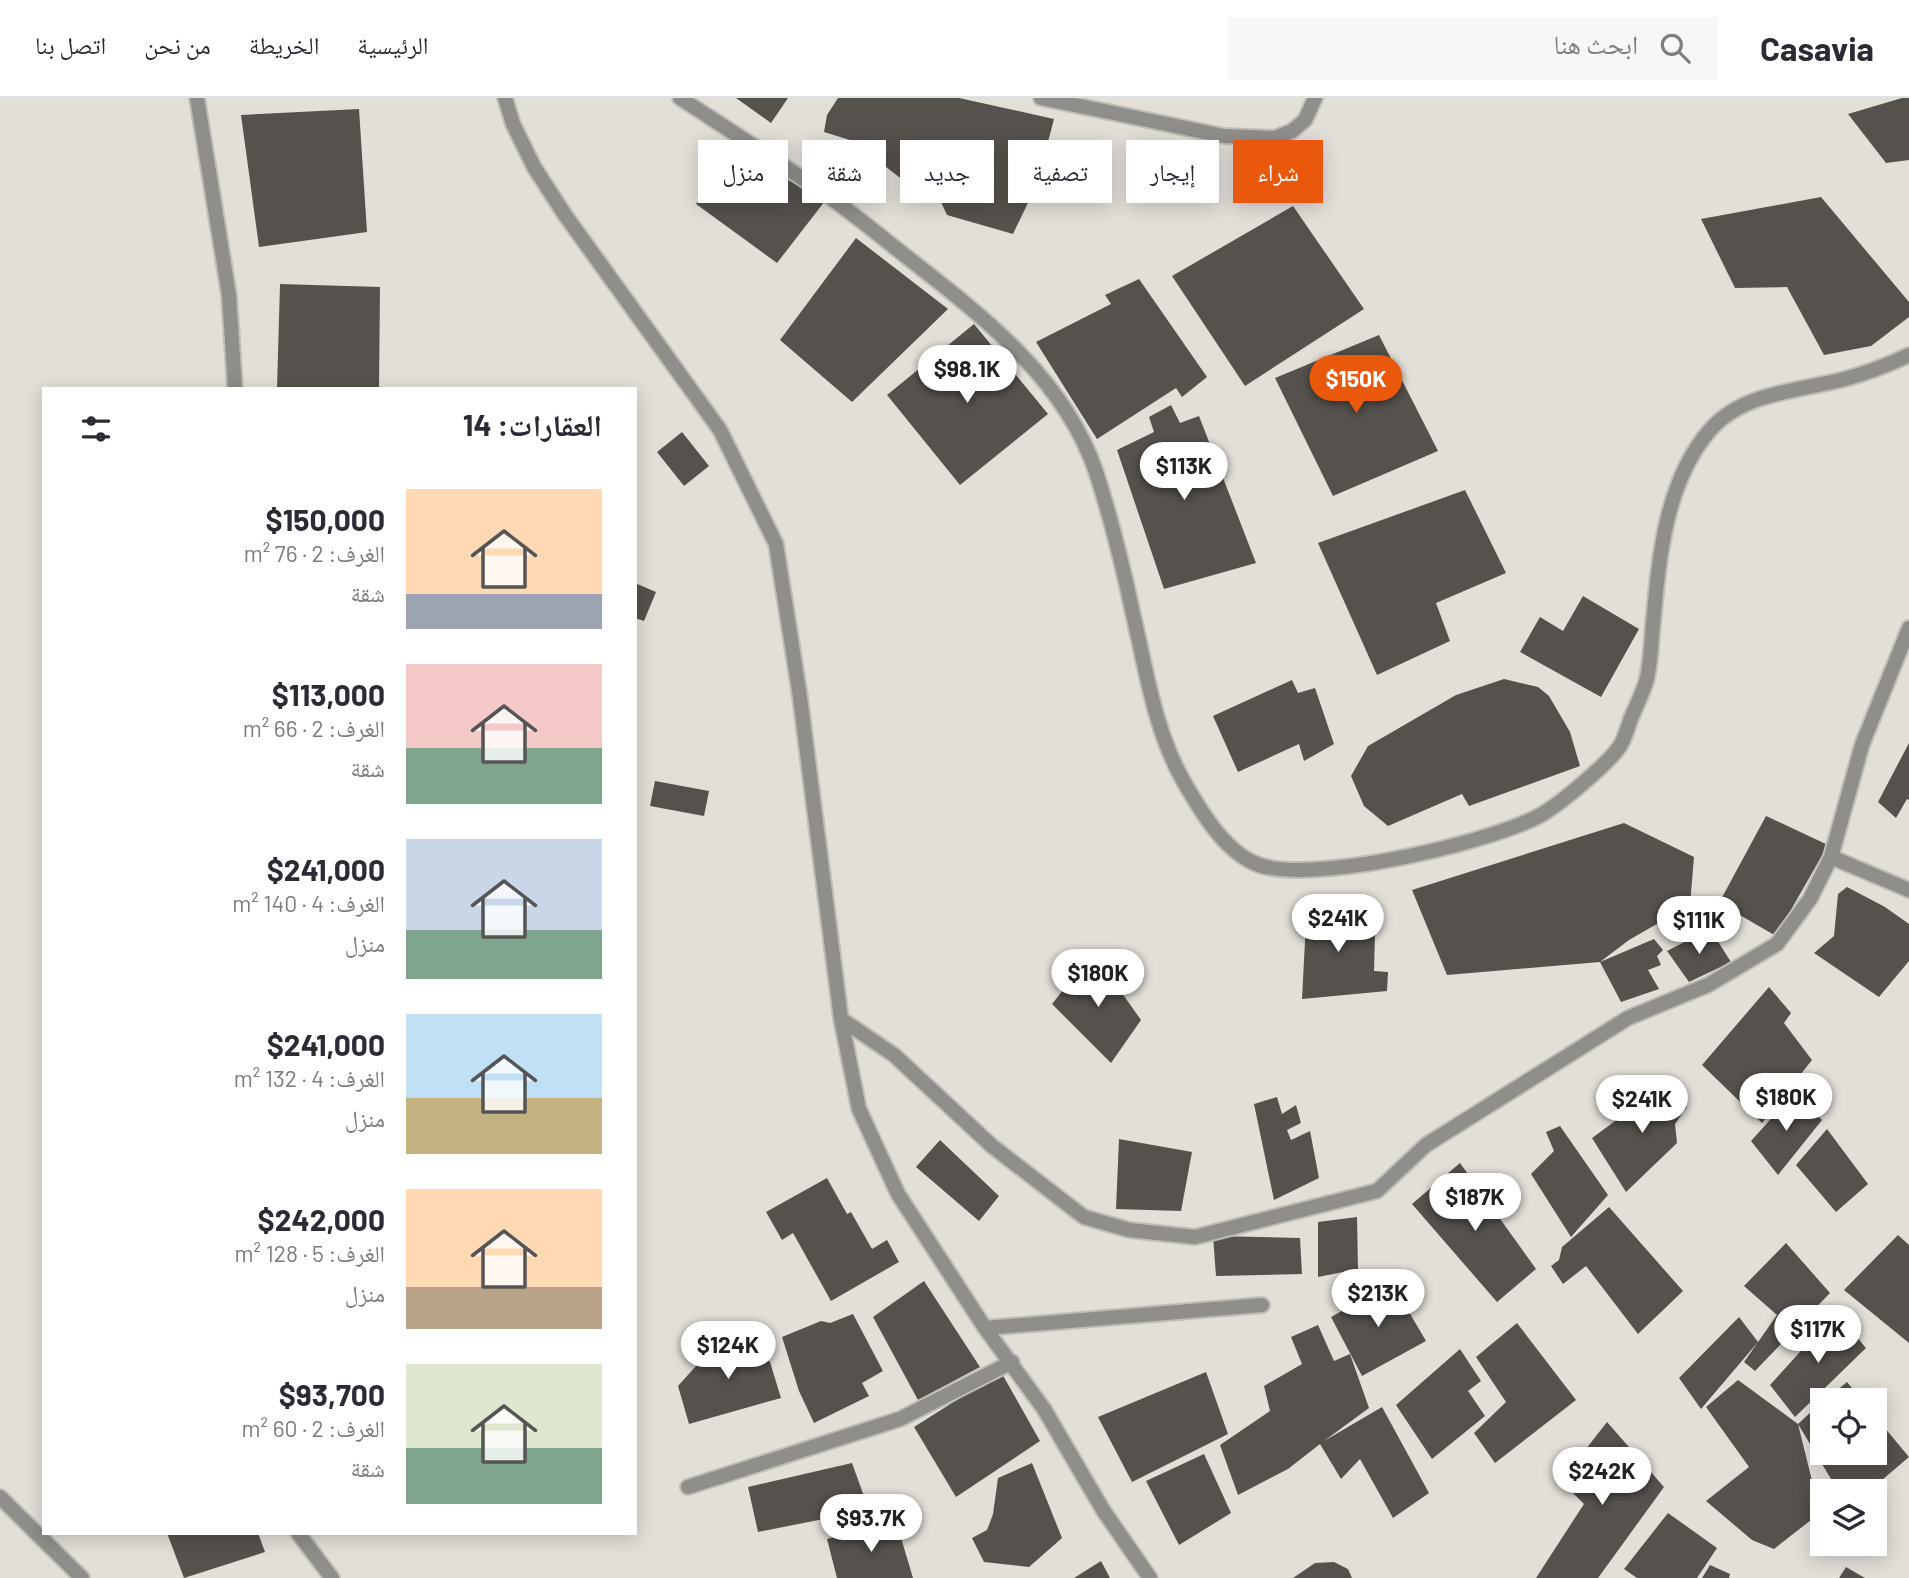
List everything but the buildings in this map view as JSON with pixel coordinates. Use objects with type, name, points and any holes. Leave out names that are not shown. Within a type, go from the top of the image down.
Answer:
[{"type":"street","points":[[197,98],[229,296],[235,387]]},
{"type":"street","points":[[505,98],[513,124],[534,167],[565,215],[720,430],[776,544],[797,671],[841,1019],[859,1109],[898,1194],[985,1328],[1044,1409],[1103,1510],[1150,1578]]},
{"type":"street","points":[[680,98],[830,197],[964,302],[1023,355],[1056,397],[1082,435],[1096,473],[1112,529],[1145,673],[1161,727],[1182,779],[1207,818],[1232,848],[1250,862],[1272,869],[1301,871],[1398,859],[1476,839],[1539,816],[1601,768],[1620,745],[1647,680],[1662,547],[1672,502],[1698,445],[1725,414],[1753,401],[1849,378],[1909,355]]},
{"type":"street","points":[[1041,98],[1224,136],[1275,138],[1292,131],[1306,120],[1315,98]]},
{"type":"street","points":[[841,1019],[894,1055],[992,1146],[1084,1217],[1129,1230],[1195,1237],[1377,1191],[1426,1145],[1628,1018],[1708,985],[1777,944],[1810,899],[1831,857],[1862,745],[1909,628]]},
{"type":"street","points":[[1831,857],[1909,890]]},
{"type":"street","points":[[985,1328],[1262,1305]]},
{"type":"street","points":[[688,1487],[900,1419],[1012,1362]]},
{"type":"street","points":[[0,1497],[82,1578]]},
{"type":"street","points":[[300,1535],[332,1578]]}]
